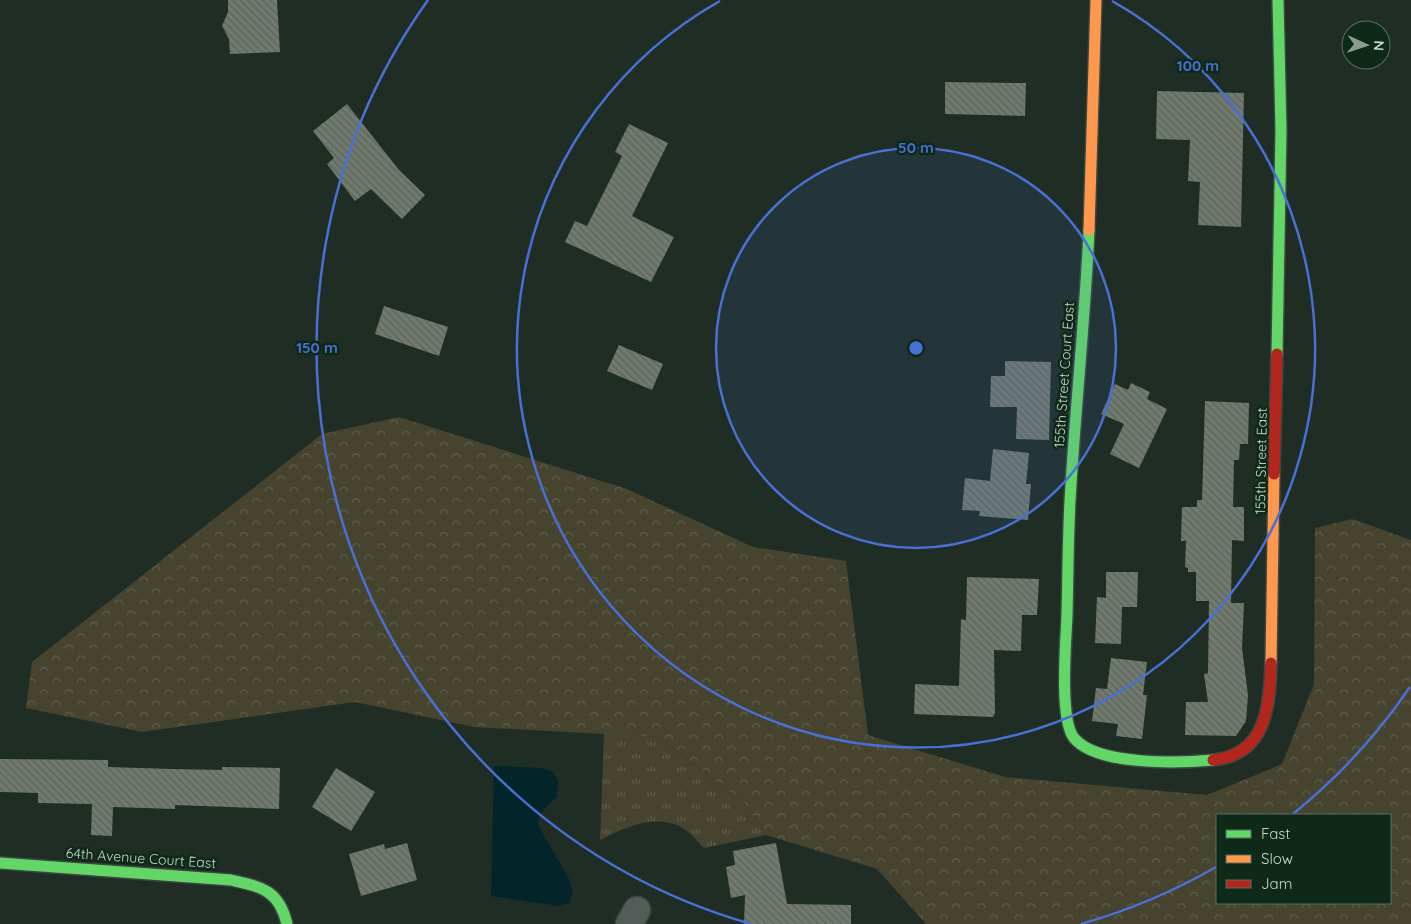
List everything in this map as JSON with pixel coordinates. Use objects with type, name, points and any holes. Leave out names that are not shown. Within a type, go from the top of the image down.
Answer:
[{"type":"street","name":"155th Street Court East","points":[[1084,747],[1073,737],[1066,724],[1066,664],[1070,501],[1083,336],[1096,0]]},
{"type":"street","name":"155th Street East","points":[[1084,747],[1101,753],[1137,760],[1174,763],[1212,761],[1238,754],[1254,743],[1262,728],[1270,700],[1281,130],[1278,0]]},
{"type":"street","name":"64th Avenue Court East","points":[[0,863],[231,880],[260,886],[277,896],[285,911],[288,924]]},
{"type":"green space","points":[[399,417],[627,489],[753,547],[846,561],[868,735],[1005,777],[1207,795],[1282,764],[1314,684],[1315,528],[1352,519],[1411,540],[1411,924],[926,924],[877,869],[766,835],[745,804],[659,737],[474,727],[355,702],[142,732],[26,708],[32,662],[322,434]]},
{"type":"green space","points":[[604,733],[659,737],[745,804],[766,835],[704,848],[687,831],[677,825],[666,822],[654,822],[632,826],[600,840]]},
{"type":"water","points":[[494,766],[541,768],[553,772],[558,781],[557,796],[539,815],[538,825],[569,879],[573,892],[569,903],[560,906],[491,896]]},
{"type":"building","points":[[228,0],[277,0],[280,52],[230,54],[229,39],[222,26],[228,12]]},
{"type":"building","points":[[945,82],[1026,83],[1025,116],[945,114]]},
{"type":"building","points":[[1157,91],[1244,93],[1241,227],[1198,225],[1200,182],[1188,181],[1190,140],[1156,139]]},
{"type":"building","points":[[347,104],[399,170],[425,195],[402,219],[371,189],[355,201],[327,164],[334,158],[313,131]]},
{"type":"building","points":[[629,124],[668,143],[632,216],[674,237],[651,282],[565,242],[575,221],[587,226],[622,156],[615,152]]},
{"type":"building","points":[[384,306],[448,327],[439,356],[375,334]]},
{"type":"building","points":[[619,345],[663,364],[652,390],[607,371]]},
{"type":"building","points":[[1005,361],[1051,362],[1049,440],[1016,439],[1017,407],[990,407],[991,376],[1005,376]]},
{"type":"building","points":[[1131,383],[1150,392],[1147,399],[1167,409],[1139,468],[1110,454],[1124,424],[1101,414],[1115,384],[1128,390]]},
{"type":"building","points":[[1205,401],[1249,403],[1248,444],[1240,444],[1239,460],[1234,460],[1233,507],[1244,507],[1244,541],[1232,540],[1231,603],[1244,603],[1242,648],[1248,695],[1246,721],[1236,736],[1185,735],[1186,702],[1208,702],[1204,674],[1208,673],[1209,601],[1196,601],[1196,572],[1188,572],[1188,568],[1185,567],[1186,541],[1181,541],[1182,507],[1197,507],[1197,500],[1202,500]]},
{"type":"building","points":[[993,449],[1029,453],[1026,484],[1031,484],[1028,520],[979,516],[980,511],[962,510],[965,478],[990,481]]},
{"type":"building","points":[[1106,572],[1138,572],[1137,607],[1122,607],[1121,644],[1095,643],[1097,597],[1106,598]]},
{"type":"building","points":[[967,577],[1039,579],[1037,615],[1022,615],[1021,651],[994,650],[995,713],[993,717],[914,714],[915,684],[959,686],[961,619],[966,620]]},
{"type":"building","points":[[1111,658],[1147,662],[1143,695],[1147,695],[1142,739],[1116,736],[1118,724],[1092,721],[1096,688],[1107,689]]},
{"type":"building","points":[[0,759],[108,760],[108,767],[222,770],[222,767],[280,768],[279,809],[175,805],[175,809],[113,807],[112,836],[91,835],[92,804],[38,803],[38,793],[0,792]]},
{"type":"building","points":[[336,768],[375,792],[351,831],[312,807]]},
{"type":"building","points":[[407,843],[417,880],[361,896],[349,854],[384,844],[385,849]]},
{"type":"building","points":[[776,843],[787,904],[851,905],[851,924],[744,924],[745,895],[731,898],[726,867],[735,865],[733,851]]},
{"type":"traffic: fast","points":[[1277,354],[1281,130],[1278,0]]},
{"type":"traffic: fast","points":[[1089,230],[1069,515],[1064,679],[1066,714],[1069,728],[1074,738],[1085,747],[1101,754],[1140,761],[1181,762],[1213,760]]},
{"type":"traffic: fast","points":[[0,863],[231,880],[252,885],[268,892],[279,904],[287,924]]},
{"type":"traffic: slow","points":[[1089,230],[1096,0]]},
{"type":"traffic: slow","points":[[1271,663],[1274,474]]},
{"type":"traffic: jam","points":[[1274,474],[1277,354]]},
{"type":"traffic: jam","points":[[1213,760],[1231,756],[1244,749],[1262,726],[1269,696],[1271,663]]}]
